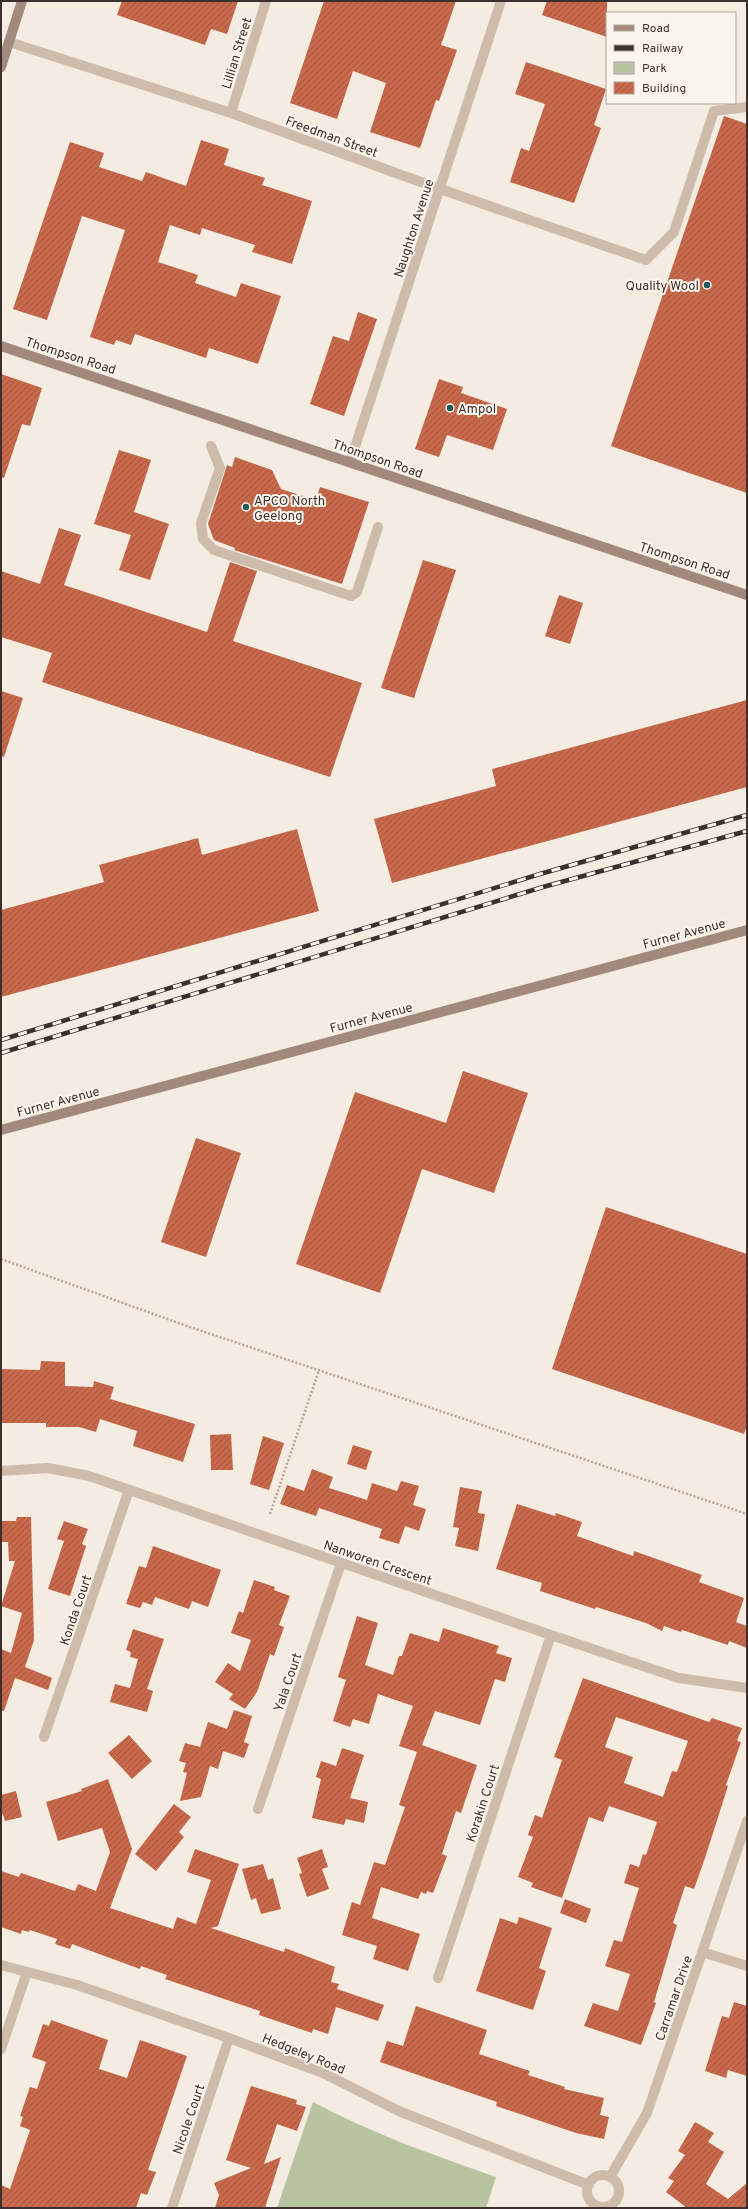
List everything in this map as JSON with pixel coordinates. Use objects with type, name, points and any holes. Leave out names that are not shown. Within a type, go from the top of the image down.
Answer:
[{"type":"main road","points":[[1,67],[22,1]]},
{"type":"main road","name":"Thompson Road","points":[[1,346],[747,595]]},
{"type":"main road","name":"Furner Avenue","points":[[1,1130],[747,930]]},
{"type":"street","name":"Lillian Street","points":[[231,113],[266,1]]},
{"type":"street","name":"Naughton Avenue","points":[[350,462],[501,1]]},
{"type":"street","name":"Freedman Street","points":[[9,42],[231,113],[440,189],[646,260],[674,232],[714,110],[747,106]]},
{"type":"street","points":[[211,446],[220,468],[201,523],[203,539],[214,550],[351,596],[357,592],[378,527]]},
{"type":"street","name":"Nanworen Crescent","points":[[1,1471],[48,1468],[89,1476],[679,1678],[747,1688]]},
{"type":"street","name":"Konda Court","points":[[44,1737],[129,1490]]},
{"type":"street","name":"Yala Court","points":[[258,1809],[341,1563]]},
{"type":"street","name":"Korakin Court","points":[[438,1978],[551,1635]]},
{"type":"street","name":"Carramar Drive","points":[[610,2177],[647,2113],[747,1821]]},
{"type":"street","points":[[702,1952],[747,1966]]},
{"type":"street","name":"Hedgeley Road","points":[[1,1965],[84,1987],[230,2038],[323,2074],[401,2112],[589,2185]]},
{"type":"street","points":[[1,2050],[27,1972]]},
{"type":"street","name":"Nicole Court","points":[[172,2208],[230,2038]]},
{"type":"street","points":[[598,2177],[610,2177],[618,2186],[617,2205],[603,2207],[592,2202],[588,2191],[589,2185],[598,2177]]},
{"type":"path","points":[[1,1259],[184,1325],[747,1514]]},
{"type":"path","points":[[270,1514],[319,1370]]},
{"type":"green space","points":[[313,2102],[380,2134],[496,2177],[486,2208],[277,2208]]},
{"type":"building","points":[[122,1],[238,1],[227,34],[211,29],[205,45],[117,15]]},
{"type":"building","points":[[324,1],[456,1],[441,45],[457,50],[439,101],[436,100],[420,148],[370,132],[386,83],[353,71],[337,119],[290,103]]},
{"type":"building","points":[[547,1],[607,1],[606,37],[542,15]]},
{"type":"building","points":[[526,62],[606,89],[594,125],[601,128],[574,203],[510,182],[521,148],[529,151],[545,104],[515,94]]},
{"type":"building","name":"Quality Wool","points":[[724,116],[747,124],[747,493],[611,446]]},
{"type":"building","points":[[201,140],[229,149],[224,165],[265,178],[262,185],[312,201],[292,264],[252,252],[255,245],[202,228],[200,235],[170,225],[158,262],[198,275],[195,283],[236,297],[241,283],[281,296],[258,364],[209,348],[206,358],[135,334],[131,345],[116,340],[114,345],[90,337],[125,230],[82,216],[47,320],[13,309],[70,142],[104,153],[99,167],[142,181],[146,172],[186,186]]},
{"type":"building","points":[[358,312],[377,319],[344,416],[310,404],[333,336],[349,341]]},
{"type":"building","points":[[1,374],[42,388],[30,426],[22,424],[4,478],[1,477]]},
{"type":"building","points":[[439,379],[463,387],[461,393],[507,409],[493,450],[447,435],[439,457],[415,449]]},
{"type":"building","points":[[119,450],[151,460],[134,512],[169,524],[150,580],[119,570],[131,535],[94,524]]},
{"type":"building","points":[[235,457],[272,470],[281,489],[316,500],[320,487],[369,502],[342,584],[234,550],[235,548],[214,540],[208,524],[227,465],[232,467]]},
{"type":"building","points":[[59,528],[81,535],[64,585],[207,632],[230,562],[257,571],[233,641],[362,683],[330,777],[42,682],[52,653],[1,637],[1,571],[40,584]]},
{"type":"building","points":[[423,560],[456,570],[414,698],[381,688]]},
{"type":"building","points":[[559,595],[583,603],[570,644],[545,636]]},
{"type":"building","points":[[1,691],[23,698],[4,757],[1,756]]},
{"type":"building","points":[[747,700],[747,787],[392,883],[374,819],[496,786],[492,769]]},
{"type":"building","points":[[297,829],[319,911],[1,997],[1,910],[104,882],[99,865],[198,838],[202,855]]},
{"type":"building","points":[[463,1071],[528,1093],[494,1193],[422,1169],[380,1293],[296,1264],[355,1092],[446,1123]]},
{"type":"building","points":[[196,1138],[241,1153],[206,1257],[161,1242]]},
{"type":"building","points":[[606,1207],[747,1254],[747,1426],[744,1434],[552,1369]]},
{"type":"building","points":[[41,1361],[65,1362],[65,1386],[93,1387],[94,1381],[114,1387],[110,1399],[195,1424],[183,1462],[133,1446],[137,1431],[100,1419],[96,1432],[79,1427],[46,1427],[46,1423],[1,1423],[1,1369],[40,1370]]},
{"type":"building","points":[[231,1434],[233,1470],[211,1470],[210,1435]]},
{"type":"building","points":[[263,1436],[284,1443],[269,1490],[250,1484]]},
{"type":"building","points":[[353,1445],[372,1451],[366,1470],[347,1464]]},
{"type":"building","points":[[312,1469],[333,1477],[329,1488],[367,1500],[372,1483],[397,1491],[401,1481],[419,1486],[413,1505],[426,1509],[419,1531],[405,1526],[399,1544],[379,1538],[382,1529],[319,1508],[316,1516],[280,1504],[287,1485],[304,1491]]},
{"type":"building","points":[[460,1487],[482,1491],[478,1513],[485,1514],[478,1551],[455,1546],[459,1528],[453,1527]]},
{"type":"building","points":[[517,1504],[555,1516],[556,1513],[582,1522],[577,1536],[633,1556],[634,1551],[702,1575],[699,1582],[744,1598],[736,1622],[747,1626],[747,1648],[729,1641],[728,1645],[682,1630],[681,1632],[664,1626],[662,1631],[646,1623],[596,1607],[595,1609],[540,1591],[542,1583],[496,1569]]},
{"type":"building","points":[[17,1517],[31,1517],[34,1640],[25,1667],[52,1678],[48,1690],[15,1678],[4,1711],[1,1711],[1,1649],[11,1653],[22,1613],[1,1606],[15,1561],[9,1561],[8,1542],[1,1542],[1,1521],[16,1521]]},
{"type":"building","points":[[64,1521],[88,1529],[82,1544],[86,1546],[70,1596],[48,1589],[64,1541],[57,1539]]},
{"type":"building","points":[[153,1546],[221,1570],[208,1607],[192,1601],[189,1609],[155,1597],[152,1605],[143,1602],[140,1608],[126,1604],[139,1566],[146,1568]]},
{"type":"building","points":[[254,1580],[275,1587],[274,1590],[290,1596],[279,1625],[284,1627],[274,1656],[270,1654],[257,1692],[245,1709],[229,1699],[233,1694],[215,1682],[228,1663],[240,1671],[251,1640],[231,1633],[239,1611],[243,1613]]},
{"type":"building","points":[[357,1616],[378,1623],[365,1665],[393,1675],[399,1656],[402,1656],[410,1633],[439,1642],[443,1628],[499,1646],[496,1653],[512,1658],[505,1682],[495,1679],[480,1725],[435,1711],[422,1745],[477,1765],[461,1813],[456,1811],[442,1854],[447,1856],[433,1893],[427,1891],[426,1894],[421,1892],[418,1899],[381,1887],[372,1918],[420,1934],[408,1971],[373,1959],[377,1946],[342,1935],[352,1902],[360,1905],[374,1862],[385,1865],[405,1807],[399,1805],[417,1752],[399,1746],[413,1706],[378,1694],[369,1724],[353,1719],[350,1727],[333,1721],[346,1680],[338,1677]]},
{"type":"building","points":[[133,1629],[164,1639],[147,1689],[153,1691],[147,1712],[110,1702],[115,1684],[130,1688],[138,1659],[130,1657],[131,1652],[126,1650]]},
{"type":"building","points":[[583,1678],[709,1722],[712,1718],[742,1728],[737,1741],[741,1742],[726,1785],[728,1786],[705,1858],[694,1889],[685,1886],[673,1923],[677,1925],[654,2002],[656,2003],[641,2045],[584,2026],[593,2003],[618,2011],[630,1974],[605,1966],[614,1940],[622,1942],[639,1888],[624,1883],[630,1864],[639,1867],[643,1854],[646,1855],[657,1822],[609,1806],[603,1822],[589,1817],[562,1898],[531,1887],[533,1883],[518,1877],[533,1837],[528,1835],[535,1815],[542,1818],[562,1760],[554,1757]],"holes":[[[616,1717],[688,1741],[677,1772],[672,1771],[663,1797],[624,1783],[633,1757],[605,1747]]]},
{"type":"building","points":[[234,1710],[252,1716],[244,1742],[249,1744],[244,1758],[223,1751],[218,1769],[210,1766],[201,1797],[180,1801],[187,1773],[183,1772],[186,1763],[179,1761],[185,1743],[200,1747],[208,1722],[227,1729]]},
{"type":"building","points":[[129,1735],[152,1761],[132,1779],[108,1753]]},
{"type":"building","points":[[342,1748],[364,1755],[350,1798],[368,1802],[364,1823],[346,1819],[344,1825],[312,1818],[321,1779],[316,1777],[321,1761],[336,1766]]},
{"type":"building","points":[[108,1779],[132,1849],[110,1908],[173,1929],[177,1917],[196,1924],[211,1880],[187,1872],[195,1849],[239,1864],[218,1926],[211,1928],[284,1952],[285,1948],[335,1967],[331,1982],[339,1984],[337,1989],[384,2005],[378,2021],[336,2007],[328,2034],[313,2029],[312,2033],[259,2015],[260,2011],[165,1979],[167,1975],[141,1966],[140,1969],[72,1944],[70,1949],[55,1944],[57,1939],[30,1930],[29,1932],[22,1930],[21,1934],[1,1927],[1,1871],[19,1877],[21,1873],[75,1891],[78,1884],[96,1891],[110,1852],[102,1828],[58,1841],[46,1802],[82,1791],[81,1789]]},
{"type":"building","points":[[16,1791],[22,1817],[5,1821],[3,1814],[1,1815],[1,1795]]},
{"type":"building","points":[[174,1804],[191,1817],[179,1832],[184,1837],[156,1871],[135,1854]]},
{"type":"building","points":[[322,1849],[328,1867],[322,1869],[329,1889],[307,1897],[299,1874],[302,1873],[297,1858]]},
{"type":"building","points":[[263,1864],[268,1880],[273,1878],[281,1909],[261,1914],[256,1898],[251,1900],[242,1869]]},
{"type":"building","points":[[565,1899],[591,1909],[586,1923],[560,1913]]},
{"type":"building","points":[[519,1917],[552,1928],[539,1968],[546,1971],[533,2010],[476,1991],[500,1918],[517,1924]]},
{"type":"building","points":[[734,2002],[747,2006],[747,2076],[728,2070],[726,2078],[705,2071],[722,2016],[729,2018]]},
{"type":"building","points":[[416,2006],[487,2030],[479,2054],[530,2071],[528,2075],[565,2087],[564,2089],[604,2098],[600,2115],[609,2117],[604,2139],[576,2133],[496,2106],[497,2102],[380,2062],[387,2041],[403,2046]]},
{"type":"building","points":[[51,2020],[108,2040],[99,2069],[127,2078],[140,2040],[187,2056],[148,2170],[156,2172],[147,2195],[141,2193],[136,2208],[1,2208],[1,2185],[10,2189],[30,2130],[20,2126],[23,2117],[20,2116],[30,2087],[37,2089],[46,2062],[32,2057],[43,2024],[49,2026]]},
{"type":"building","points":[[251,2086],[297,2100],[296,2104],[306,2107],[297,2131],[277,2124],[264,2164],[281,2157],[265,2208],[215,2208],[219,2195],[214,2183],[251,2168],[226,2160]]},
{"type":"building","points":[[695,2122],[714,2133],[708,2142],[724,2152],[706,2184],[728,2199],[747,2183],[747,2208],[687,2208],[666,2192],[674,2181],[668,2178],[685,2155],[678,2151]]},
{"type":"railway","points":[[1,1040],[540,874],[747,815]]},
{"type":"railway","points":[[1,1053],[543,887],[747,831]]},
{"type":"place","name":"Quality Wool","points":[[707,285]]},
{"type":"place","name":"Ampol","points":[[450,408]]},
{"type":"place","name":"APCO North Geelong","points":[[246,507]]}]
